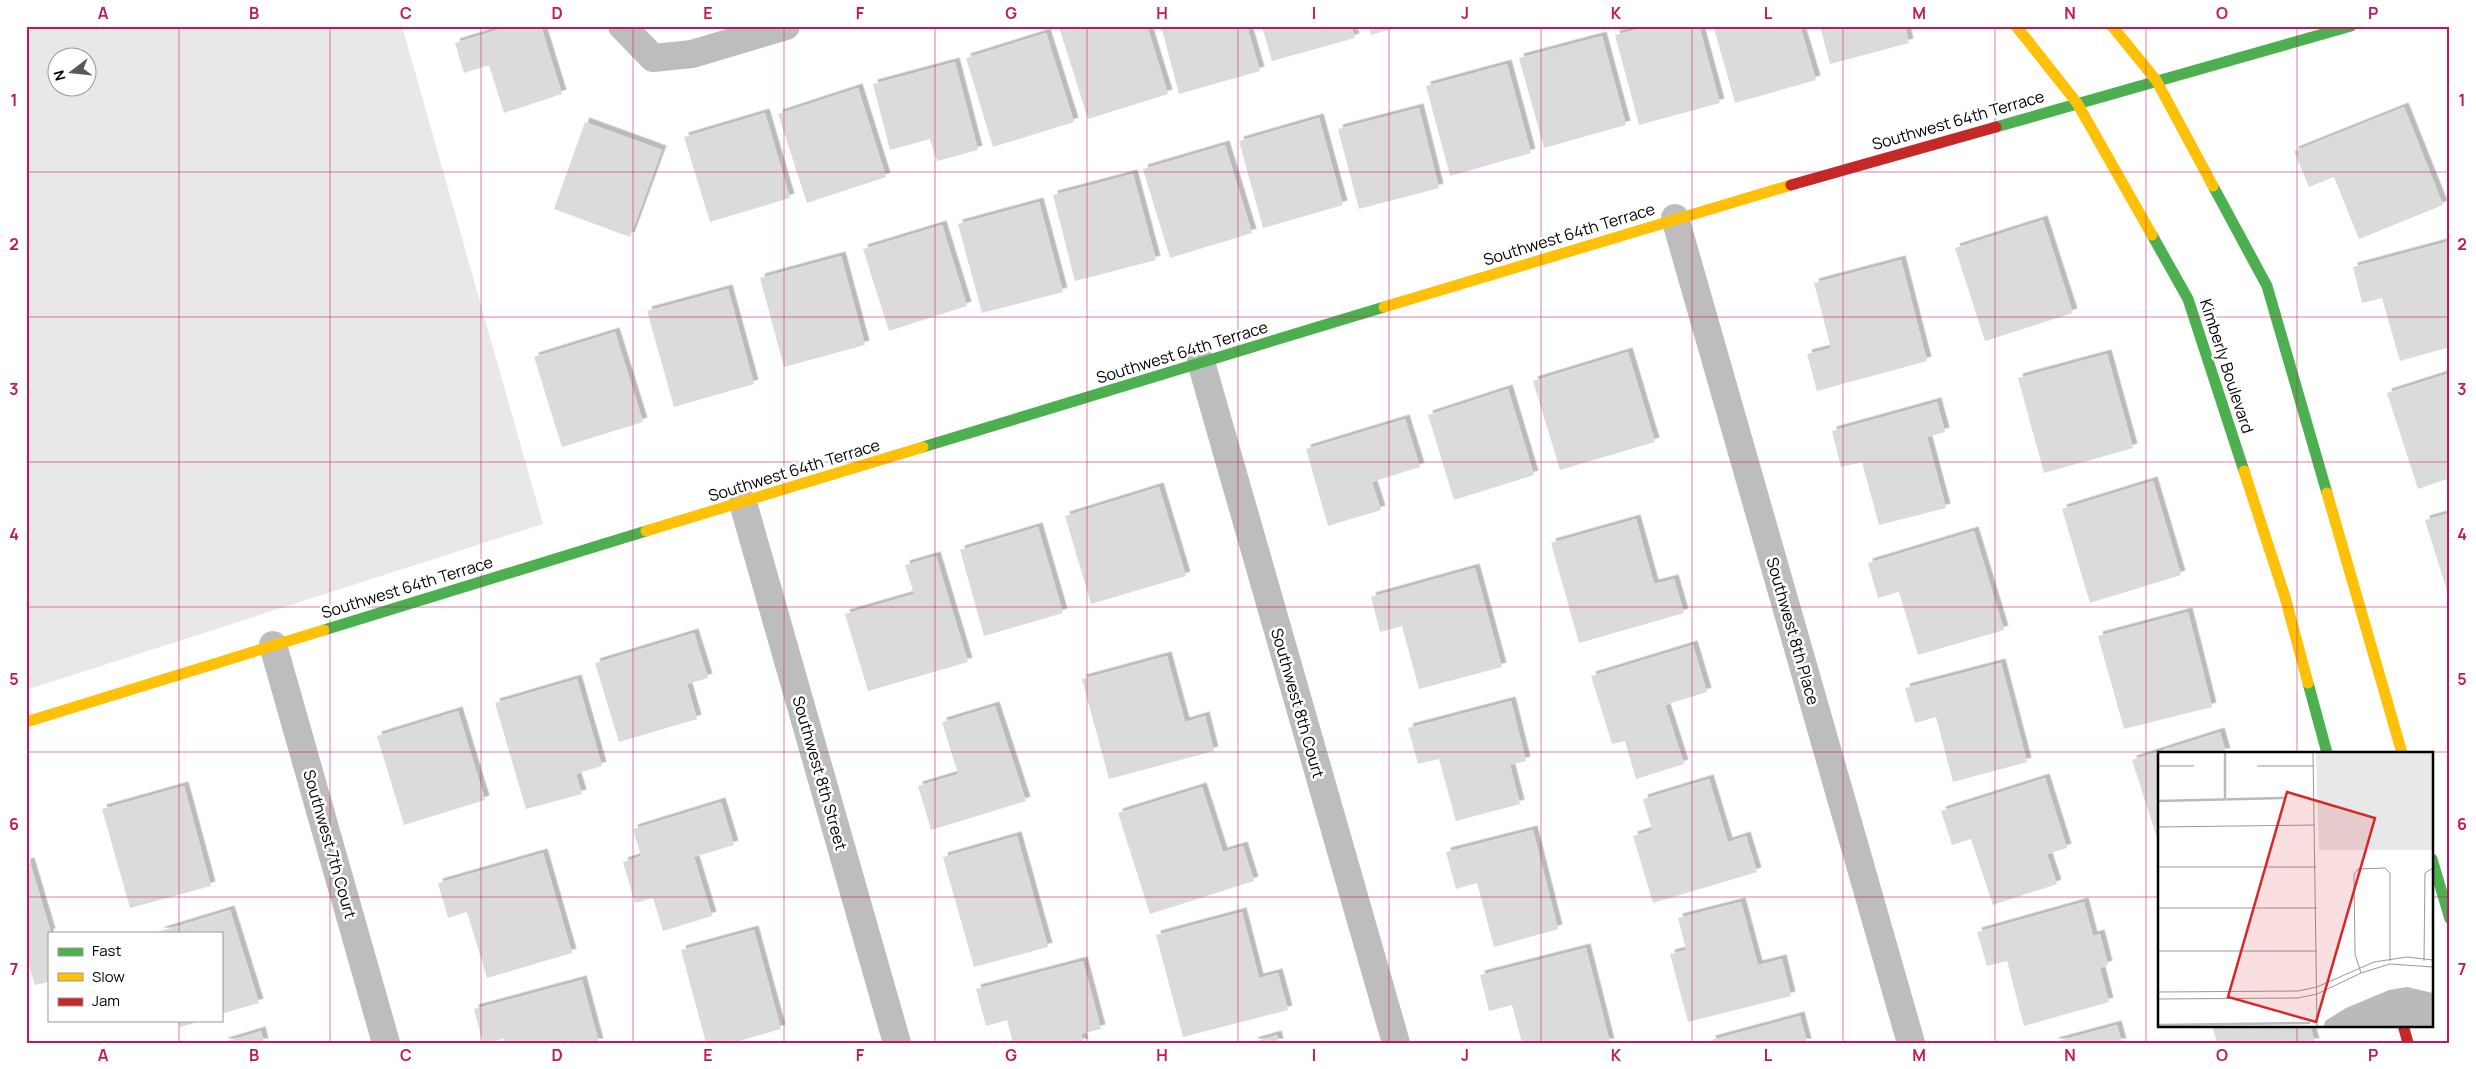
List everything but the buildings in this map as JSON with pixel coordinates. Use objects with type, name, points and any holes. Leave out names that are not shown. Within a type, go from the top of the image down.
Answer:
[{"type":"street","points":[[622,26],[653,58],[692,54],[786,26]]},
{"type":"street","name":"Kimberly Boulevard","points":[[2016,26],[2077,103],[2188,299],[2285,597],[2327,752]]},
{"type":"street","points":[[2112,26],[2156,80],[2267,286],[2402,752]]},
{"type":"street","name":"Southwest 64th Terrace","points":[[26,722],[1676,218],[2351,26]]},
{"type":"street","name":"Southwest 8th Place","points":[[1676,218],[1911,1043]]},
{"type":"street","name":"Southwest 8th Court","points":[[1201,362],[1396,1043]]},
{"type":"street","name":"Southwest 8th Street","points":[[743,503],[897,1043]]},
{"type":"street","name":"Southwest 7th Court","points":[[273,645],[386,1043]]},
{"type":"street","points":[[2434,866],[2450,919]]},
{"type":"street","points":[[2434,906],[2445,903]]},
{"type":"street","points":[[2403,1026],[2408,1043]]},
{"type":"shaded area","points":[[26,26],[402,26],[543,524],[26,690]]},
{"type":"traffic: fast","points":[[1996,127],[2351,26]]},
{"type":"traffic: fast","points":[[2213,186],[2267,286],[2327,493]]},
{"type":"traffic: fast","points":[[2152,235],[2188,299],[2244,471]]},
{"type":"traffic: fast","points":[[923,447],[1384,307]]},
{"type":"traffic: fast","points":[[324,630],[646,531]]},
{"type":"traffic: fast","points":[[2308,683],[2327,752]]},
{"type":"traffic: fast","points":[[2434,866],[2450,919]]},
{"type":"traffic: slow","points":[[2016,26],[2077,103],[2152,235]]},
{"type":"traffic: slow","points":[[2112,26],[2156,80],[2213,186]]},
{"type":"traffic: slow","points":[[1384,307],[1791,185]]},
{"type":"traffic: slow","points":[[646,531],[923,447]]},
{"type":"traffic: slow","points":[[2244,471],[2285,597],[2308,683]]},
{"type":"traffic: slow","points":[[2327,493],[2402,752]]},
{"type":"traffic: slow","points":[[26,722],[324,630]]},
{"type":"traffic: jam","points":[[1791,185],[1996,127]]},
{"type":"traffic: jam","points":[[2403,1026],[2408,1043]]}]
